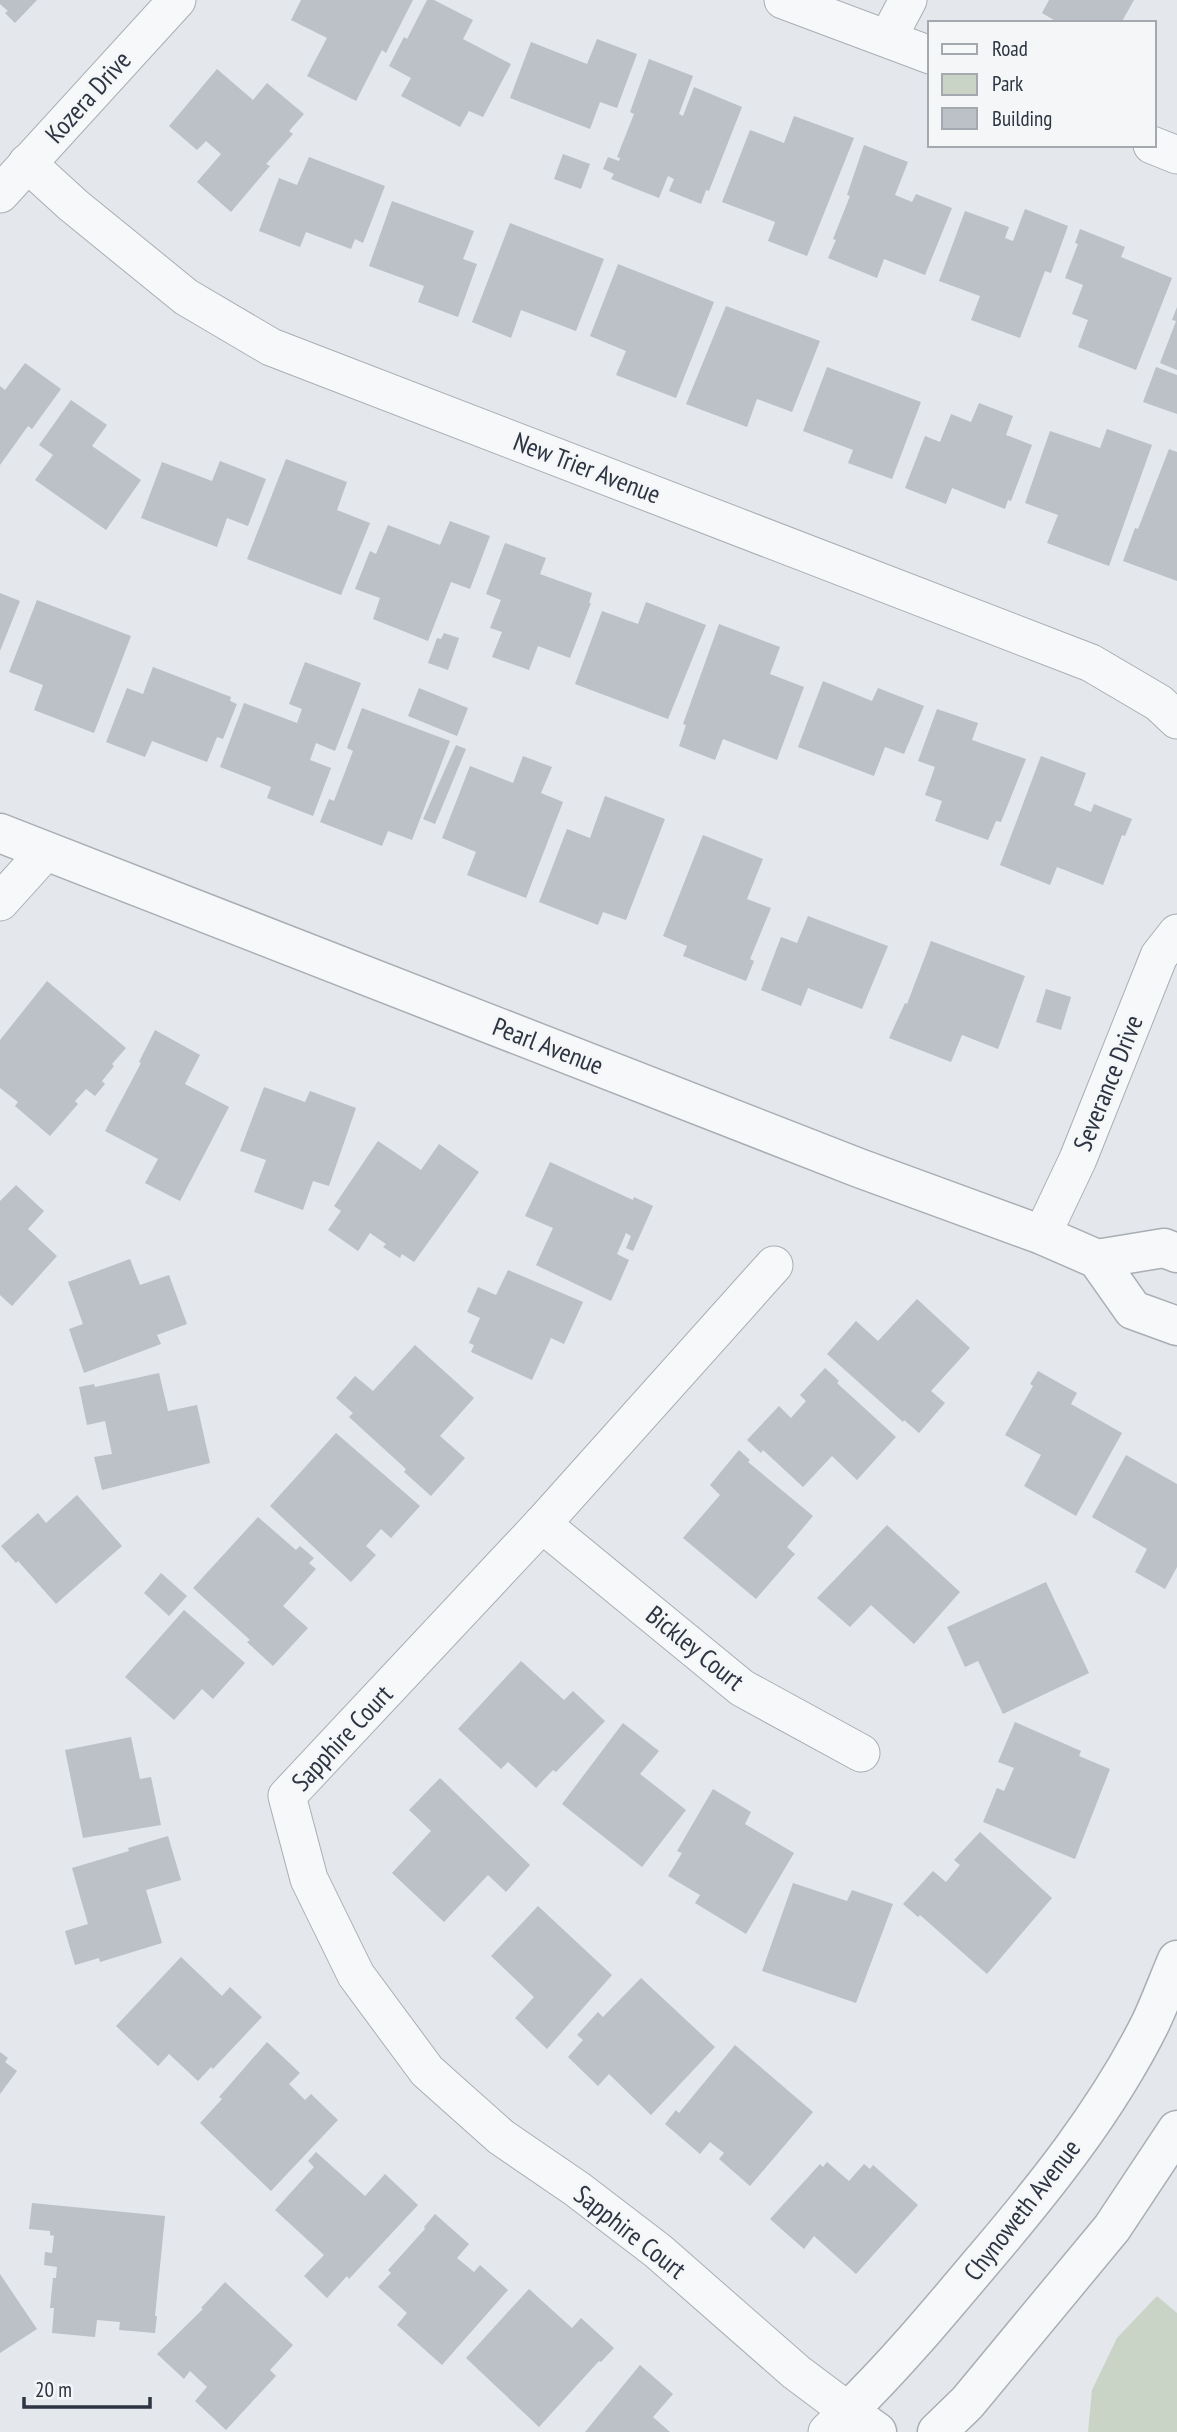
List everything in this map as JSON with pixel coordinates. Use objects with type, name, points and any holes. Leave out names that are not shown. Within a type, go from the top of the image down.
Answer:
[{"type":"street","name":"Kozera Drive","points":[[0,194],[177,0]]},
{"type":"street","points":[[783,0],[928,54]]},
{"type":"street","points":[[888,38],[908,0]]},
{"type":"street","points":[[1156,147],[1177,155]]},
{"type":"street","name":"New Trier Avenue","points":[[27,163],[73,205],[186,297],[271,347],[1091,663],[1159,703],[1177,720]]},
{"type":"street","name":"Pearl Avenue","points":[[0,832],[846,1163],[1042,1235],[1097,1259]]},
{"type":"street","points":[[0,902],[46,851]]},
{"type":"street","name":"Severance Drive","points":[[1042,1235],[1078,1159],[1159,956],[1177,933]]},
{"type":"street","points":[[1177,1253],[1164,1248],[1097,1259],[1133,1310],[1177,1326]]},
{"type":"street","name":"Sapphire Court","points":[[774,1265],[542,1524],[287,1796],[309,1879],[356,1975],[426,2071],[501,2137],[577,2189],[658,2251],[796,2372],[851,2425]]},
{"type":"street","name":"Bickley Court","points":[[542,1524],[742,1688],[861,1754]]},
{"type":"street","name":"Chynoweth Avenue","points":[[851,2425],[894,2365],[1042,2190],[1106,2101],[1151,2023],[1177,1960]]},
{"type":"street","points":[[937,2432],[967,2403],[1112,2228],[1177,2130]]},
{"type":"green space","points":[[1157,2296],[1177,2313],[1177,2432],[1088,2432],[1092,2390],[1117,2338]]},
{"type":"building","points":[[0,0],[37,0],[15,23],[5,13],[8,11],[0,4]]},
{"type":"building","points":[[301,0],[413,0],[386,53],[382,50],[356,101],[307,76],[327,38],[291,20]]},
{"type":"building","points":[[427,0],[434,0],[473,20],[463,39],[511,64],[483,117],[469,111],[460,127],[401,96],[411,78],[389,66],[404,37],[407,39]]},
{"type":"building","points":[[1049,0],[1134,0],[1122,21],[1056,21],[1042,13]]},
{"type":"building","points":[[597,39],[637,54],[617,108],[600,102],[590,129],[510,98],[531,42],[587,64]]},
{"type":"building","points":[[649,59],[693,76],[679,114],[683,116],[694,87],[742,107],[709,191],[706,190],[701,204],[669,191],[674,179],[668,176],[659,198],[611,179],[614,174],[603,169],[608,157],[619,161],[620,158],[617,157],[634,114],[630,112]]},
{"type":"building","points":[[217,69],[253,100],[267,83],[304,114],[289,131],[293,134],[266,164],[270,166],[231,212],[197,182],[221,154],[206,141],[197,150],[169,126]]},
{"type":"building","points":[[794,116],[854,138],[807,256],[768,241],[775,222],[722,202],[750,130],[784,143]]},
{"type":"building","points":[[864,145],[908,162],[895,195],[912,202],[916,194],[952,208],[925,275],[884,259],[877,278],[828,258],[836,240],[833,239],[850,196],[847,195]]},
{"type":"building","points":[[563,154],[590,164],[581,189],[554,179]]},
{"type":"building","points":[[309,157],[385,186],[363,243],[355,239],[351,249],[306,232],[300,247],[259,231],[279,178],[297,185]]},
{"type":"building","points":[[392,201],[474,231],[463,259],[477,264],[458,317],[418,302],[424,286],[369,266]]},
{"type":"building","points":[[1025,209],[1068,226],[1051,273],[1045,271],[1020,338],[971,320],[980,296],[939,281],[965,211],[1009,227],[1005,238],[1013,241]]},
{"type":"building","points":[[510,223],[604,259],[576,331],[521,310],[511,338],[472,322]]},
{"type":"building","points":[[1080,229],[1125,247],[1121,257],[1172,278],[1136,370],[1078,347],[1088,320],[1072,314],[1083,285],[1065,278],[1078,244],[1075,243]]},
{"type":"building","points":[[618,264],[714,302],[676,398],[616,375],[626,351],[590,336]]},
{"type":"building","points":[[726,306],[820,341],[792,412],[757,399],[747,427],[686,404]]},
{"type":"building","points":[[1177,307],[1177,370],[1160,363],[1176,321],[1172,320]]},
{"type":"building","points":[[25,363],[61,389],[32,429],[28,426],[0,465],[0,386],[5,390]]},
{"type":"building","points":[[827,367],[921,402],[892,479],[848,463],[853,450],[803,431]]},
{"type":"building","points":[[1156,367],[1177,375],[1177,414],[1143,402]]},
{"type":"building","points":[[71,400],[107,425],[92,446],[141,480],[106,530],[35,480],[53,455],[39,445]]},
{"type":"building","points":[[979,403],[1013,416],[1006,435],[1032,445],[1011,501],[1008,500],[1005,509],[952,488],[946,504],[905,488],[925,436],[940,442],[951,414],[971,422]]},
{"type":"building","points":[[1107,429],[1152,445],[1109,566],[1047,543],[1058,515],[1025,503],[1050,431],[1100,448]]},
{"type":"building","points":[[1169,449],[1177,452],[1177,581],[1123,561]]},
{"type":"building","points":[[286,459],[347,482],[337,510],[370,523],[341,595],[247,559]]},
{"type":"building","points":[[220,461],[266,479],[248,526],[227,518],[217,547],[141,518],[162,462],[212,481]]},
{"type":"building","points":[[450,521],[490,536],[470,589],[451,582],[428,641],[373,619],[380,598],[355,589],[370,551],[376,554],[388,525],[440,545]]},
{"type":"building","points":[[505,543],[546,558],[540,574],[592,593],[591,603],[570,658],[538,646],[529,670],[492,657],[502,632],[490,628],[501,600],[486,594]]},
{"type":"building","points":[[0,593],[20,601],[0,651]]},
{"type":"building","points":[[37,600],[131,636],[94,733],[34,710],[43,685],[9,672]]},
{"type":"building","points":[[646,602],[706,625],[668,719],[575,684],[602,611],[638,624]]},
{"type":"building","points":[[719,624],[780,647],[770,674],[804,687],[777,760],[723,739],[715,760],[679,746],[686,725],[683,724]]},
{"type":"building","points":[[444,633],[459,638],[448,670],[428,663],[437,638],[441,639]]},
{"type":"building","points":[[305,662],[361,683],[335,751],[316,743],[310,760],[331,768],[313,816],[267,798],[271,787],[220,767],[244,703],[297,723],[302,709],[289,704]]},
{"type":"building","points":[[153,667],[231,697],[230,701],[237,704],[223,739],[217,737],[207,762],[152,741],[145,757],[106,742],[127,688],[143,694]]},
{"type":"building","points":[[823,681],[872,701],[878,688],[924,706],[904,754],[885,747],[874,776],[798,747]]},
{"type":"building","points":[[419,688],[468,708],[457,736],[408,716]]},
{"type":"building","points":[[362,708],[450,741],[412,840],[388,831],[382,846],[320,822],[329,799],[334,801],[353,751],[347,748]]},
{"type":"building","points":[[937,709],[978,723],[972,740],[1026,759],[1001,822],[996,821],[988,840],[935,821],[942,801],[925,795],[935,767],[918,761]]},
{"type":"building","points":[[456,745],[466,749],[435,824],[423,819]]},
{"type":"building","points":[[523,756],[552,767],[541,793],[563,802],[526,898],[467,875],[476,852],[442,838],[470,766],[513,783]]},
{"type":"building","points":[[1041,756],[1086,773],[1074,805],[1091,812],[1094,804],[1132,819],[1125,836],[1122,835],[1103,885],[1057,867],[1050,885],[1000,865]]},
{"type":"building","points":[[605,796],[665,819],[626,920],[603,912],[598,925],[539,902],[567,829],[590,838]]},
{"type":"building","points":[[703,835],[763,859],[747,899],[771,908],[750,959],[754,961],[746,981],[683,956],[687,946],[663,936]]},
{"type":"building","points":[[808,916],[888,946],[862,1009],[808,988],[801,1006],[761,990],[781,937],[797,943]]},
{"type":"building","points":[[931,941],[1025,976],[998,1049],[962,1035],[951,1062],[889,1038],[905,1003],[907,1004]]},
{"type":"building","points":[[47,981],[126,1048],[112,1064],[114,1066],[102,1081],[105,1084],[95,1096],[86,1089],[75,1101],[78,1104],[50,1136],[15,1106],[18,1102],[0,1088],[0,1040]]},
{"type":"building","points":[[1046,989],[1071,997],[1061,1030],[1036,1022]]},
{"type":"building","points":[[155,1030],[200,1055],[185,1084],[229,1107],[180,1201],[145,1183],[158,1159],[105,1131]]},
{"type":"building","points":[[264,1087],[305,1102],[310,1091],[356,1108],[329,1186],[313,1181],[303,1210],[254,1192],[266,1160],[240,1151]]},
{"type":"building","points":[[378,1141],[421,1170],[439,1144],[479,1172],[414,1262],[402,1254],[400,1258],[383,1247],[386,1244],[370,1233],[358,1251],[328,1230],[341,1211],[334,1206]]},
{"type":"building","points":[[550,1162],[633,1200],[634,1197],[653,1206],[633,1251],[626,1248],[631,1236],[626,1233],[617,1254],[629,1260],[611,1301],[536,1265],[553,1228],[525,1216]]},
{"type":"building","points":[[16,1185],[44,1211],[28,1229],[57,1256],[12,1306],[0,1295],[0,1201]]},
{"type":"building","points":[[130,1259],[140,1285],[169,1275],[187,1324],[157,1335],[161,1344],[84,1373],[69,1329],[83,1324],[68,1282]]},
{"type":"building","points":[[508,1270],[583,1302],[564,1344],[551,1338],[532,1380],[471,1352],[474,1345],[469,1343],[480,1318],[467,1312],[478,1287],[496,1295]]},
{"type":"building","points":[[917,1299],[970,1348],[931,1391],[945,1403],[919,1433],[827,1354],[856,1321],[878,1341]]},
{"type":"building","points":[[415,1345],[474,1398],[440,1436],[465,1458],[431,1496],[349,1417],[353,1413],[336,1398],[355,1376],[373,1391]]},
{"type":"building","points":[[825,1368],[839,1381],[837,1383],[896,1437],[857,1480],[832,1456],[803,1487],[763,1450],[761,1453],[747,1440],[779,1406],[791,1418],[806,1401],[800,1395]]},
{"type":"building","points":[[1038,1371],[1077,1393],[1071,1404],[1122,1433],[1076,1516],[1024,1486],[1041,1455],[1005,1435],[1033,1386],[1030,1384]]},
{"type":"building","points":[[159,1373],[168,1411],[197,1405],[210,1463],[102,1490],[94,1457],[112,1454],[105,1421],[87,1425],[79,1387],[94,1384],[95,1387]]},
{"type":"building","points":[[336,1433],[420,1506],[391,1538],[381,1529],[366,1546],[376,1555],[351,1582],[270,1506]]},
{"type":"building","points":[[739,1450],[750,1460],[748,1462],[813,1516],[787,1547],[795,1554],[756,1599],[683,1538],[720,1495],[710,1485]]},
{"type":"building","points":[[1126,1455],[1177,1484],[1177,1567],[1165,1589],[1135,1572],[1147,1549],[1092,1517]]},
{"type":"building","points":[[77,1495],[122,1546],[56,1604],[1,1546],[38,1513],[46,1523]]},
{"type":"building","points":[[258,1517],[296,1550],[300,1546],[314,1558],[309,1563],[316,1569],[283,1606],[308,1628],[273,1666],[247,1642],[250,1640],[193,1588]]},
{"type":"building","points":[[887,1525],[960,1592],[914,1644],[871,1605],[850,1627],[817,1598]]},
{"type":"building","points":[[161,1573],[187,1596],[169,1616],[144,1593]]},
{"type":"building","points":[[1046,1582],[1089,1673],[1003,1714],[978,1661],[965,1667],[947,1627]]},
{"type":"building","points":[[184,1610],[245,1663],[213,1699],[202,1689],[174,1720],[125,1677]]},
{"type":"building","points":[[521,1661],[564,1700],[573,1691],[605,1721],[556,1772],[553,1770],[536,1788],[508,1762],[501,1769],[458,1729]]},
{"type":"building","points":[[1015,1722],[1081,1751],[1079,1756],[1110,1769],[1075,1859],[983,1822],[997,1788],[1004,1791],[1014,1768],[998,1762]]},
{"type":"building","points":[[623,1723],[659,1751],[640,1774],[686,1810],[642,1867],[562,1804]]},
{"type":"building","points":[[131,1737],[140,1779],[151,1777],[161,1825],[83,1838],[65,1750]]},
{"type":"building","points":[[440,1778],[530,1865],[506,1892],[488,1875],[444,1922],[392,1873],[431,1831],[409,1810]]},
{"type":"building","points":[[713,1789],[751,1812],[745,1824],[794,1853],[746,1934],[695,1903],[700,1895],[668,1876],[682,1853],[677,1851]]},
{"type":"building","points":[[980,1832],[1052,1898],[987,1974],[920,1915],[918,1917],[903,1904],[933,1871],[946,1882],[960,1865],[954,1860]]},
{"type":"building","points":[[168,1836],[181,1880],[146,1890],[162,1943],[100,1962],[99,1958],[75,1965],[65,1931],[88,1924],[72,1868]]},
{"type":"building","points":[[793,1883],[847,1901],[852,1890],[893,1904],[856,2003],[762,1971]]},
{"type":"building","points":[[538,1906],[612,1975],[547,2049],[515,2018],[534,1997],[491,1956]]},
{"type":"building","points":[[181,1957],[222,1996],[230,1987],[262,2017],[213,2069],[211,2067],[198,2081],[169,2054],[158,2066],[116,2026]]},
{"type":"building","points":[[641,1978],[715,2047],[651,2115],[609,2074],[598,2086],[568,2057],[583,2040],[577,2035],[598,2012],[603,2017]]},
{"type":"building","points":[[267,2042],[300,2073],[289,2084],[305,2100],[311,2094],[338,2120],[271,2191],[200,2123]]},
{"type":"building","points":[[735,2045],[813,2112],[750,2186],[719,2159],[724,2153],[710,2142],[700,2154],[665,2124],[676,2110],[679,2113]]},
{"type":"building","points":[[0,2052],[8,2058],[5,2062],[17,2071],[0,2094]]},
{"type":"building","points":[[316,2152],[365,2196],[385,2174],[418,2205],[349,2279],[347,2276],[327,2298],[304,2276],[324,2255],[275,2210],[314,2167],[308,2161]]},
{"type":"building","points":[[827,2162],[849,2181],[864,2164],[870,2169],[873,2165],[918,2205],[856,2274],[814,2236],[804,2249],[770,2219],[820,2164],[823,2167]]},
{"type":"building","points":[[32,2203],[165,2216],[155,2333],[119,2330],[120,2322],[97,2320],[95,2337],[52,2333],[54,2308],[50,2308],[57,2267],[44,2265],[45,2252],[52,2253],[54,2236],[50,2235],[50,2231],[29,2229]]},
{"type":"building","points":[[435,2214],[469,2244],[457,2258],[474,2272],[480,2265],[508,2290],[442,2365],[397,2325],[407,2313],[378,2287],[391,2273],[388,2270]]},
{"type":"building","points":[[0,2274],[37,2329],[0,2353]]},
{"type":"building","points":[[225,2282],[293,2345],[270,2370],[276,2376],[226,2430],[195,2401],[207,2387],[190,2371],[184,2379],[157,2354],[203,2309],[201,2308]]},
{"type":"building","points":[[529,2289],[572,2328],[581,2318],[614,2348],[539,2427],[466,2358]]},
{"type":"building","points":[[640,2365],[673,2394],[653,2417],[670,2432],[585,2432]]}]
